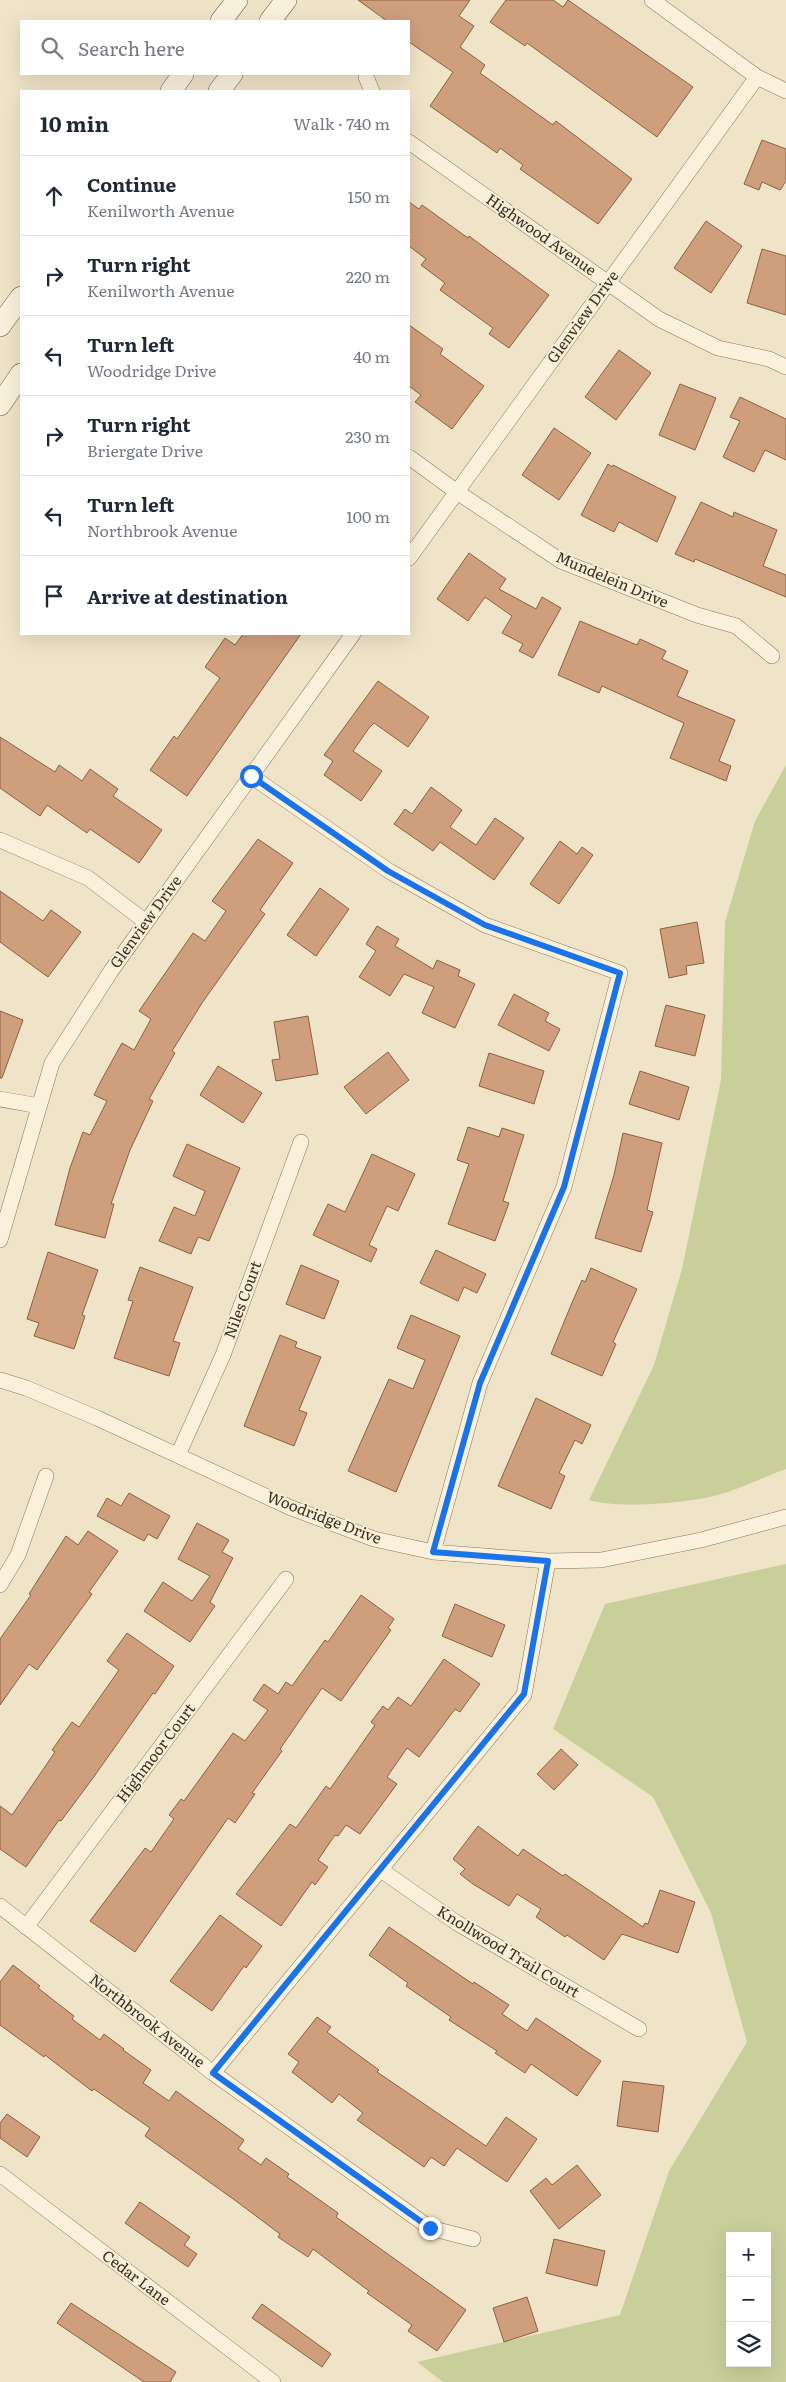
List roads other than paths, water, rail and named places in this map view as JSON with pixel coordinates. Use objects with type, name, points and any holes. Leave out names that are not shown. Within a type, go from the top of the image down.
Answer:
[{"type":"main road","points":[[222,20],[237,0]]},
{"type":"main road","points":[[271,20],[286,0]]},
{"type":"main road","points":[[172,90],[182,75]]},
{"type":"main road","points":[[220,90],[231,75]]},
{"type":"main road","points":[[0,326],[20,298]]},
{"type":"main road","points":[[0,405],[20,375]]},
{"type":"street","points":[[652,0],[757,77],[786,91]]},
{"type":"street","name":"Glenview Drive","points":[[410,557],[757,77]]},
{"type":"street","name":"Highwood Avenue","points":[[410,143],[659,318],[718,348],[769,359],[786,367]]},
{"type":"street","name":"Mundelein Drive","points":[[410,458],[457,492],[561,561],[697,615],[736,626],[772,656]]},
{"type":"street","name":"Glenview Drive","points":[[0,1240],[52,1063],[111,971],[352,635]]},
{"type":"street","points":[[251,776],[388,871],[485,925],[620,973],[564,1187],[480,1383],[433,1552]]},
{"type":"street","points":[[0,840],[88,878],[146,922]]},
{"type":"street","points":[[0,1099],[39,1106]]},
{"type":"street","name":"Niles Court","points":[[178,1455],[222,1354],[301,1142]]},
{"type":"street","name":"Woodridge Drive","points":[[0,1380],[26,1388],[297,1510],[374,1539],[433,1552],[548,1561],[601,1560],[701,1540],[786,1518]]},
{"type":"street","points":[[0,1584],[18,1555],[46,1476]]},
{"type":"street","points":[[213,2073],[524,1694],[548,1561]]},
{"type":"street","name":"Highmoor Court","points":[[26,1927],[286,1579]]},
{"type":"street","name":"Knollwood Trail Court","points":[[381,1870],[456,1923],[639,2029]]},
{"type":"street","name":"Northbrook Avenue","points":[[0,1906],[213,2073],[430,2228],[473,2238]]},
{"type":"street","name":"Cedar Lane","points":[[0,2174],[273,2382]]}]
